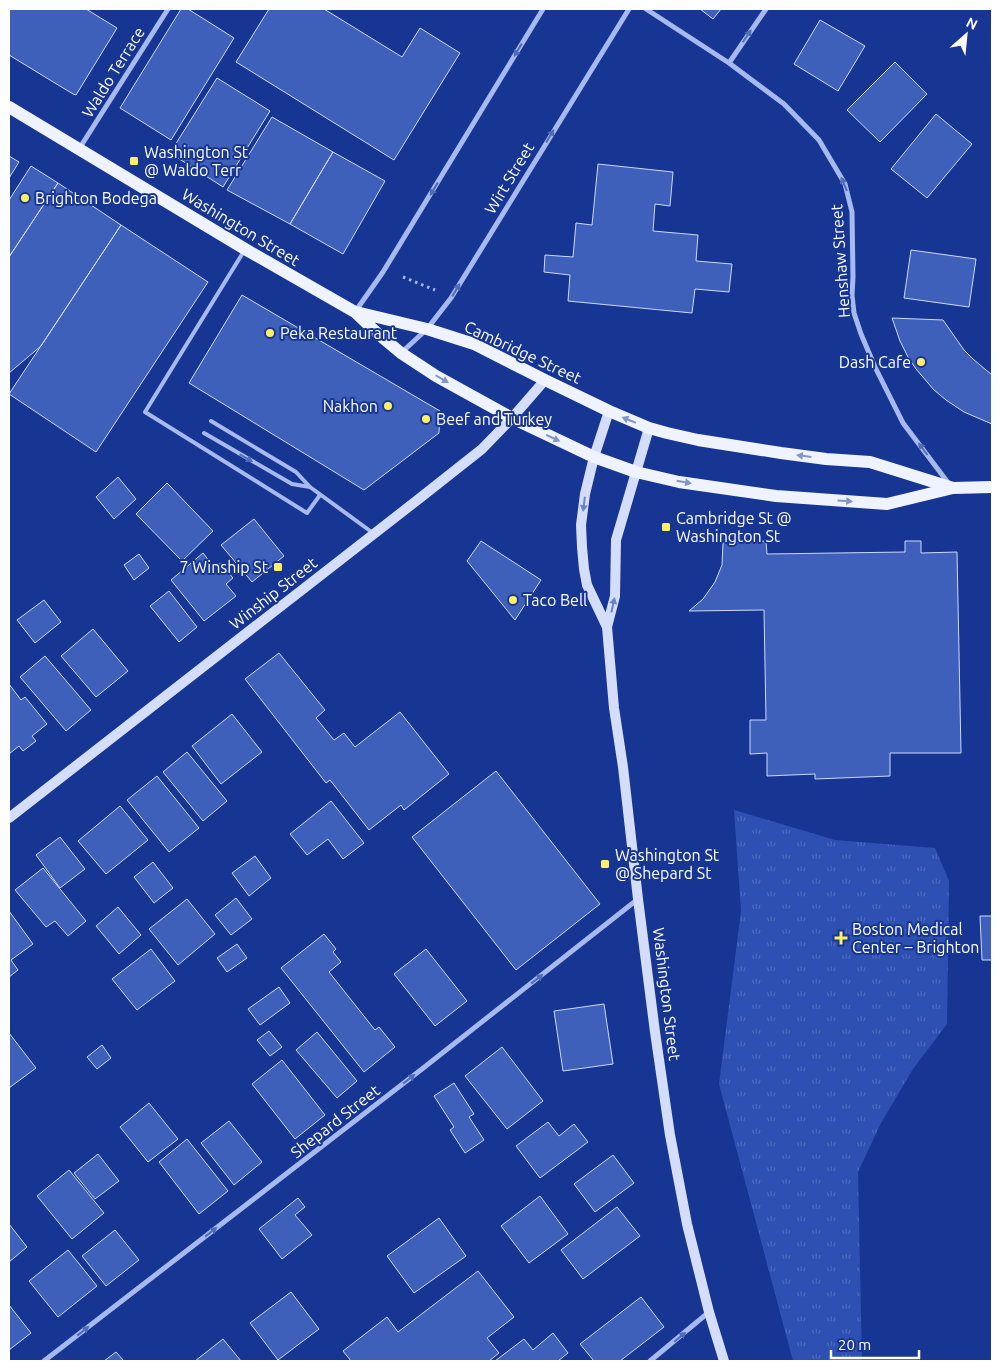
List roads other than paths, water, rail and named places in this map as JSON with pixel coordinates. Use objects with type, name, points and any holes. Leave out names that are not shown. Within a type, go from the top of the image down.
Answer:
[{"type":"main road","name":"Washington Street","points":[[9,107],[245,250],[355,312]]},
{"type":"main road","name":"Cambridge Street","points":[[355,312],[427,329],[474,344],[609,411],[649,428],[698,440],[781,454],[870,462],[953,488]]},
{"type":"main road","name":"Cambridge Street","points":[[355,312],[377,334],[401,353],[436,376],[512,418],[594,456],[636,472],[679,482],[776,496],[887,504],[953,488],[992,487]]},
{"type":"main road","name":"Winship Street","points":[[9,818],[375,534],[482,448],[512,418],[545,380]]},
{"type":"main road","name":"Washington Street","points":[[607,627],[587,585],[582,547],[585,494],[594,456],[609,411]]},
{"type":"main road","name":"Washington Street","points":[[649,428],[616,540],[615,596],[607,627],[614,708],[670,1135],[687,1224],[709,1312],[724,1361]]},
{"type":"street","name":"Waldo Terrace","points":[[79,149],[168,9]]},
{"type":"street","points":[[355,312],[389,263],[543,9]]},
{"type":"street","name":"Wirt Street","points":[[401,353],[427,329],[451,298],[628,9]]},
{"type":"street","name":"Henshaw Street","points":[[646,9],[729,64],[784,104],[820,140],[845,184],[852,212],[853,304],[861,334],[875,367],[903,422],[953,488]]},
{"type":"street","points":[[729,64],[766,9]]},
{"type":"street","name":"Shepard Street","points":[[44,1361],[422,1069],[638,899]]},
{"type":"street","points":[[650,1361],[709,1312]]},
{"type":"lane","points":[[245,250],[145,412],[307,513],[320,495]]},
{"type":"lane","points":[[211,421],[296,472],[320,495],[375,534]]},
{"type":"lane","points":[[204,433],[292,484],[310,487]]},
{"type":"place","name":"Washington St @ Waldo Terr","points":[[134,161]]},
{"type":"place","name":"Brighton Bodega","points":[[25,198]]},
{"type":"place","name":"Peka Restaurant","points":[[270,333]]},
{"type":"place","name":"Dash Cafe","points":[[921,362]]},
{"type":"place","name":"Nakhon","points":[[388,406]]},
{"type":"place","name":"Beef and Turkey","points":[[426,419]]},
{"type":"place","name":"Cambridge St @ Washington St","points":[[666,527]]},
{"type":"place","name":"7 Winship St","points":[[278,567]]},
{"type":"place","name":"Taco Bell","points":[[513,600]]},
{"type":"place","name":"Washington St @ Shepard St","points":[[605,864]]},
{"type":"place","name":"Boston Medical Center – Brighton","points":[[841,938]]}]
